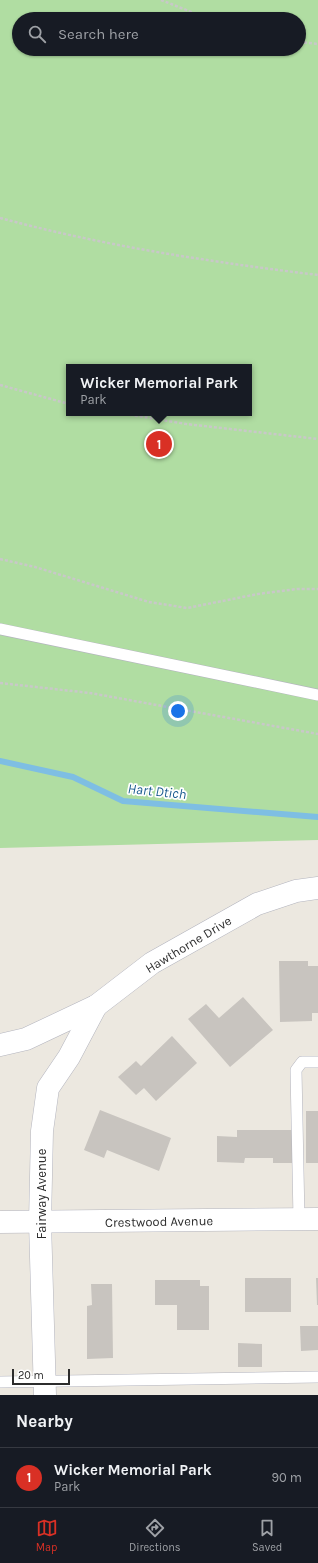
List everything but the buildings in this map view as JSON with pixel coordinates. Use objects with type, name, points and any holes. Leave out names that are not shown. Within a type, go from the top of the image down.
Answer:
[{"type":"street","name":"Hawthorne Drive","points":[[0,1044],[26,1039],[96,1006],[152,963],[257,904],[296,891],[318,888]]},
{"type":"street","name":"Fairway Avenue","points":[[45,1388],[40,1222],[42,1131],[48,1088],[69,1057],[96,1006]]},
{"type":"street","name":"Crestwood Avenue","points":[[0,1222],[308,1219]]},
{"type":"lane","points":[[0,629],[318,695]]},
{"type":"lane","points":[[308,1219],[296,1070],[302,1062],[318,1062]]},
{"type":"lane","points":[[0,1382],[45,1388],[318,1377]]},
{"type":"path","points":[[161,0],[191,12]]},
{"type":"path","points":[[306,43],[318,44]]},
{"type":"path","points":[[0,218],[59,234],[151,251],[318,274]]},
{"type":"path","points":[[0,385],[66,403]]},
{"type":"path","points":[[138,416],[186,424],[318,439]]},
{"type":"path","points":[[0,558],[35,567],[149,602],[187,608],[258,594],[297,589],[318,589]]},
{"type":"path","points":[[0,683],[90,693],[318,734]]},
{"type":"green space","points":[[0,0],[318,0],[318,840],[0,848]]},
{"type":"waterway","name":"Hart Dtich","points":[[0,761],[73,777],[123,801],[318,817]]},
{"type":"place","name":"Wicker Memorial Park","points":[[159,444]]}]
